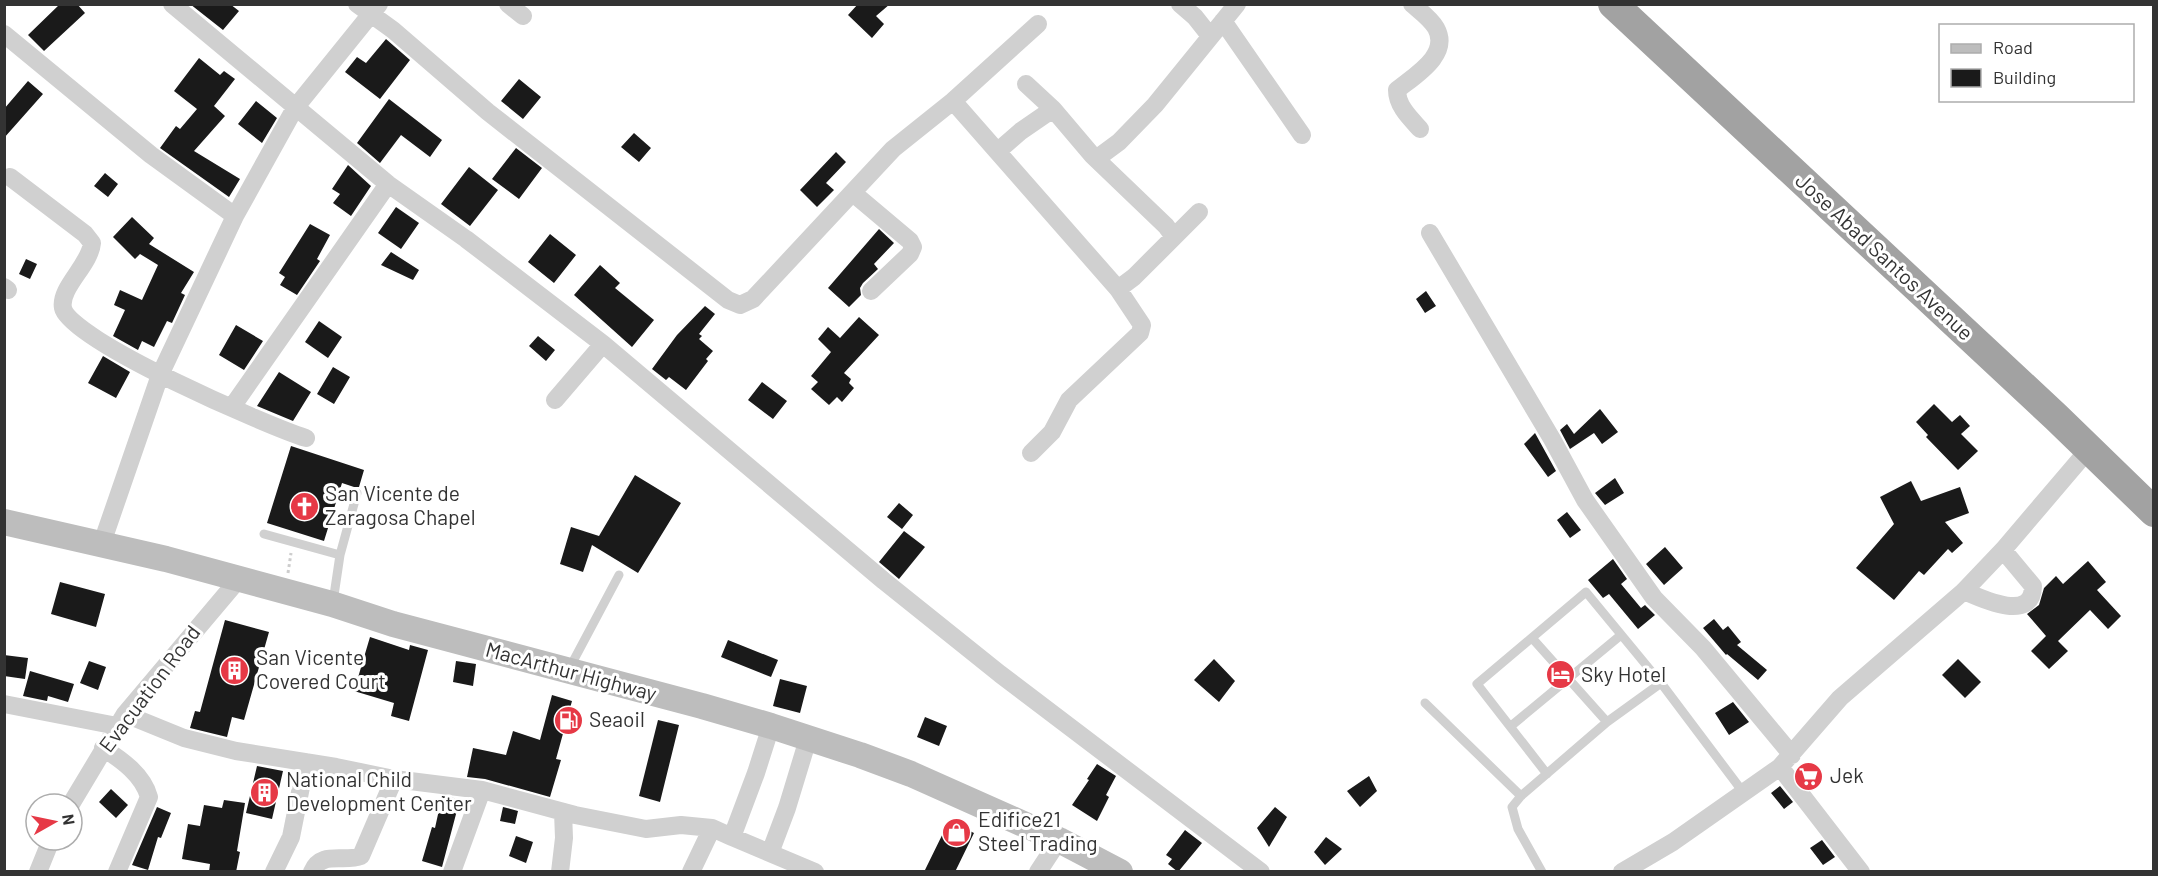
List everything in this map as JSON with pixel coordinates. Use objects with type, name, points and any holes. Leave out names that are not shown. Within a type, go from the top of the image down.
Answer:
[{"type":"highway","name":"Jose Abad Santos Avenue","points":[[1613,4],[2154,512]]},
{"type":"main road","name":"MacArthur Highway","points":[[4,522],[102,543],[332,604],[393,624],[771,726],[911,774],[1059,840],[1120,872]]},
{"type":"street","points":[[172,4],[388,184],[466,239],[603,344],[884,581],[1000,674],[1261,872]]},
{"type":"street","points":[[1180,4],[1195,17],[1210,36]]},
{"type":"street","points":[[1096,159],[1119,142],[1155,105],[1237,4]]},
{"type":"street","points":[[1412,4],[1436,27],[1439,45],[1435,58],[1397,90],[1397,97],[1405,111],[1420,129]]},
{"type":"street","points":[[102,543],[160,375],[235,216],[295,108],[369,8],[488,112],[728,300],[740,306],[753,299],[892,149],[953,101],[1038,24]]},
{"type":"street","points":[[1223,21],[1302,135]]},
{"type":"street","points":[[4,34],[152,155],[235,216]]},
{"type":"street","points":[[1026,84],[1053,109],[1096,159],[1166,226],[1174,237]]},
{"type":"street","points":[[953,101],[1118,289],[1142,325],[1140,333],[1070,400],[1052,432],[1031,453]]},
{"type":"street","points":[[998,151],[1021,131],[1053,109]]},
{"type":"street","points":[[10,177],[85,234],[92,243],[92,253],[63,298],[63,310],[69,318],[105,346],[160,375],[272,426],[306,438]]},
{"type":"street","points":[[232,407],[388,184]]},
{"type":"street","points":[[853,193],[910,241],[913,247],[910,254],[872,291]]},
{"type":"street","points":[[1118,289],[1134,277],[1199,212]]},
{"type":"street","points":[[1430,232],[1552,439],[1585,500],[1654,598],[1702,648],[1786,761],[1861,872]]},
{"type":"street","points":[[555,400],[603,344]]},
{"type":"street","points":[[1622,872],[1673,842],[1786,761],[1840,698],[1964,591],[2003,550],[2089,449]]},
{"type":"street","points":[[1964,591],[1992,604],[2014,606],[2027,602],[2033,594],[2033,586],[2003,550]]},
{"type":"street","name":"Evacuation Road","points":[[78,792],[121,720],[238,580]]},
{"type":"street","points":[[4,704],[121,720],[236,750],[394,779],[482,790],[563,812],[646,829],[681,825],[712,828],[815,872]]},
{"type":"street","points":[[732,837],[771,726]]},
{"type":"street","points":[[770,853],[787,808],[808,738]]},
{"type":"street","points":[[103,748],[119,758],[140,778],[146,786],[149,797],[117,872]]},
{"type":"street","points":[[274,872],[291,837],[306,762]]},
{"type":"street","points":[[312,872],[315,864],[325,858],[352,859],[362,856],[394,779]]},
{"type":"street","points":[[452,872],[482,790]]},
{"type":"street","points":[[560,872],[564,838],[563,812]]},
{"type":"street","points":[[691,872],[712,828]]},
{"type":"street","points":[[1038,872],[1059,840]]},
{"type":"street","points":[[38,872],[46,852]]},
{"type":"lane","points":[[332,604],[340,555],[357,493]]},
{"type":"lane","points":[[264,534],[340,555]]},
{"type":"lane","points":[[568,671],[619,575]]},
{"type":"lane","points":[[1547,774],[1477,684],[1586,592],[1661,683],[1743,792]]},
{"type":"lane","points":[[1511,726],[1621,635]]},
{"type":"lane","points":[[1532,638],[1607,722]]},
{"type":"lane","points":[[1542,872],[1518,829],[1512,807],[1521,796],[1607,722],[1661,683]]},
{"type":"lane","points":[[1425,703],[1521,796]]},
{"type":"path","points":[[285,592],[293,542]]},
{"type":"building","points":[[60,4],[77,4],[85,13],[44,51],[28,35]]},
{"type":"building","points":[[190,4],[230,4],[239,11],[223,30]]},
{"type":"building","points":[[858,4],[890,4],[876,16],[884,24],[872,38],[848,15]]},
{"type":"building","points":[[386,39],[410,60],[380,99],[345,72],[357,57],[366,63]]},
{"type":"building","points":[[199,58],[220,75],[224,71],[235,79],[214,106],[225,116],[194,151],[240,179],[229,197],[160,148],[176,126],[180,129],[197,109],[174,91]]},
{"type":"building","points":[[519,79],[541,97],[523,119],[501,101]]},
{"type":"building","points":[[28,81],[43,94],[4,138],[4,109]]},
{"type":"building","points":[[389,99],[442,140],[430,157],[401,135],[380,163],[357,143]]},
{"type":"building","points":[[256,101],[277,118],[262,143],[238,124]]},
{"type":"building","points":[[634,133],[651,148],[639,162],[621,147]]},
{"type":"building","points":[[516,148],[542,168],[519,199],[492,179]]},
{"type":"building","points":[[836,152],[846,162],[826,183],[834,190],[817,207],[800,190]]},
{"type":"building","points":[[348,165],[371,186],[351,216],[333,203],[340,194],[332,189]]},
{"type":"building","points":[[469,167],[498,190],[470,226],[441,204]]},
{"type":"building","points":[[105,173],[118,184],[108,197],[94,186]]},
{"type":"building","points":[[396,207],[419,223],[401,249],[378,233]]},
{"type":"building","points":[[132,217],[154,238],[149,244],[194,272],[181,293],[185,295],[172,323],[167,321],[154,347],[142,341],[138,350],[113,336],[125,310],[114,305],[120,290],[142,300],[158,265],[140,254],[135,259],[113,237]]},
{"type":"building","points":[[310,224],[330,235],[317,259],[320,261],[297,295],[280,285],[285,277],[279,273]]},
{"type":"building","points":[[879,229],[894,243],[874,264],[878,269],[863,283],[860,288],[861,295],[849,307],[828,288]]},
{"type":"building","points":[[550,234],[576,255],[554,283],[528,262]]},
{"type":"building","points":[[391,252],[419,270],[413,280],[381,265]]},
{"type":"building","points":[[26,259],[37,264],[30,279],[19,274]]},
{"type":"building","points":[[600,265],[620,283],[615,288],[654,320],[632,347],[574,295]]},
{"type":"building","points":[[1426,291],[1436,306],[1425,313],[1416,299]]},
{"type":"building","points":[[705,306],[715,314],[699,334],[702,336],[699,339],[713,351],[686,390],[669,377],[666,380],[652,369],[677,335]]},
{"type":"building","points":[[859,317],[879,335],[844,373],[851,379],[849,383],[854,388],[842,402],[837,397],[829,405],[811,389],[818,382],[811,376],[831,352],[818,339],[828,327],[840,338]]},
{"type":"building","points":[[319,321],[342,337],[328,358],[305,342]]},
{"type":"building","points":[[236,325],[263,341],[244,370],[219,355]]},
{"type":"building","points":[[538,336],[555,350],[546,361],[529,346]]},
{"type":"building","points":[[103,356],[130,372],[116,398],[88,383]]},
{"type":"building","points":[[333,367],[350,377],[334,404],[317,394]]},
{"type":"building","points":[[279,372],[311,392],[293,421],[257,406]]},
{"type":"building","points":[[762,382],[787,401],[773,419],[748,400]]},
{"type":"building","points":[[1934,404],[1952,422],[1960,415],[1970,426],[1961,434],[1978,451],[1958,470],[1926,437],[1928,435],[1916,422]]},
{"type":"building","points":[[1600,409],[1618,432],[1602,444],[1594,433],[1570,449],[1560,430],[1567,424],[1574,434]]},
{"type":"building","points":[[1535,433],[1556,471],[1548,477],[1524,444]]},
{"type":"building","name":"San Vicente de Zaragosa Chapel","points":[[291,446],[364,470],[359,487],[342,483],[324,541],[267,523]]},
{"type":"building","points":[[635,475],[681,503],[638,573],[592,545],[583,572],[560,564],[571,527],[599,536]]},
{"type":"building","points":[[1615,478],[1624,493],[1605,505],[1595,493]]},
{"type":"building","points":[[1911,481],[1921,501],[1960,487],[1969,513],[1945,522],[1963,543],[1952,553],[1948,549],[1924,575],[1919,571],[1894,600],[1856,568],[1894,524],[1880,497]]},
{"type":"building","points":[[899,503],[913,515],[902,529],[887,517]]},
{"type":"building","points":[[1567,512],[1581,530],[1570,538],[1557,520]]},
{"type":"building","points":[[904,531],[925,547],[899,579],[879,562]]},
{"type":"building","points":[[1665,547],[1683,568],[1664,585],[1646,564]]},
{"type":"building","points":[[1613,559],[1627,579],[1621,584],[1641,608],[1645,605],[1655,615],[1638,629],[1609,594],[1603,598],[1588,580]]},
{"type":"building","points":[[2088,561],[2106,582],[2097,590],[2121,616],[2108,629],[2090,610],[2058,641],[2068,651],[2049,669],[2031,651],[2046,636],[2027,614],[2039,605],[2044,588],[2056,576],[2063,584]]},
{"type":"building","points":[[60,582],[105,594],[96,627],[51,614]]},
{"type":"building","points":[[1714,619],[1723,630],[1728,626],[1741,642],[1737,645],[1767,670],[1758,680],[1726,655],[1703,628]]},
{"type":"building","name":"San Vicente Covered Court","points":[[225,620],[269,632],[244,720],[232,717],[227,737],[190,728],[195,711],[200,712]]},
{"type":"building","points":[[370,637],[409,650],[410,645],[428,650],[409,721],[391,716],[394,703],[354,691]]},
{"type":"building","points":[[728,640],[778,660],[771,677],[721,657]]},
{"type":"building","points":[[4,655],[28,658],[25,679],[4,676]]},
{"type":"building","points":[[1214,659],[1235,681],[1219,702],[1194,680]]},
{"type":"building","points":[[1958,659],[1981,682],[1965,698],[1942,675]]},
{"type":"building","points":[[89,661],[106,667],[98,690],[80,683]]},
{"type":"building","points":[[456,661],[476,664],[473,686],[453,682]]},
{"type":"building","points":[[30,671],[74,684],[68,702],[48,696],[47,701],[23,696]]},
{"type":"building","points":[[780,679],[807,686],[800,713],[773,706]]},
{"type":"building","points":[[552,695],[572,701],[556,759],[561,760],[550,797],[485,779],[467,777],[473,748],[506,755],[513,731],[540,740]]},
{"type":"building","points":[[1733,702],[1749,722],[1729,735],[1715,713]]},
{"type":"building","points":[[925,717],[947,726],[939,746],[917,737]]},
{"type":"building","points":[[658,720],[679,725],[660,802],[639,796]]},
{"type":"building","points":[[1097,764],[1116,776],[1106,795],[1109,797],[1097,821],[1072,805]]},
{"type":"building","name":"National Child Development Center","points":[[257,766],[283,771],[272,819],[246,813]]},
{"type":"building","points":[[1806,766],[1816,777],[1808,784],[1799,773]]},
{"type":"building","points":[[1369,776],[1377,791],[1360,807],[1347,791]]},
{"type":"building","points":[[1780,786],[1793,802],[1784,809],[1771,793]]},
{"type":"building","points":[[111,789],[128,805],[116,818],[99,802]]},
{"type":"building","points":[[442,796],[460,799],[442,867],[422,861],[432,827],[435,828]]},
{"type":"building","points":[[224,800],[245,803],[236,872],[209,872],[210,864],[182,859],[188,824],[200,826],[204,805],[222,808]]},
{"type":"building","points":[[157,807],[171,813],[161,838],[158,837],[148,870],[132,865]]},
{"type":"building","points":[[503,807],[518,811],[515,824],[500,821]]},
{"type":"building","points":[[1275,807],[1287,817],[1269,847],[1257,828]]},
{"type":"building","points":[[949,821],[974,833],[955,872],[924,872]]},
{"type":"building","points":[[1185,830],[1202,843],[1178,872],[1168,864],[1172,859],[1166,855]]},
{"type":"building","points":[[516,836],[533,842],[526,863],[509,856]]},
{"type":"building","points":[[1326,837],[1342,849],[1325,865],[1314,852]]},
{"type":"building","points":[[1822,840],[1835,857],[1823,865],[1810,848]]},
{"type":"place","name":"San Vicente de Zaragosa Chapel","points":[[304,506]]},
{"type":"place","name":"San Vicente Covered Court","points":[[235,670]]},
{"type":"place","name":"Sky Hotel","points":[[1560,675]]},
{"type":"place","name":"Seaoil","points":[[568,720]]},
{"type":"place","name":"Jek","points":[[1809,776]]},
{"type":"place","name":"National Child Development Center","points":[[265,792]]},
{"type":"place","name":"Edifice21 Steel Trading","points":[[957,832]]}]
